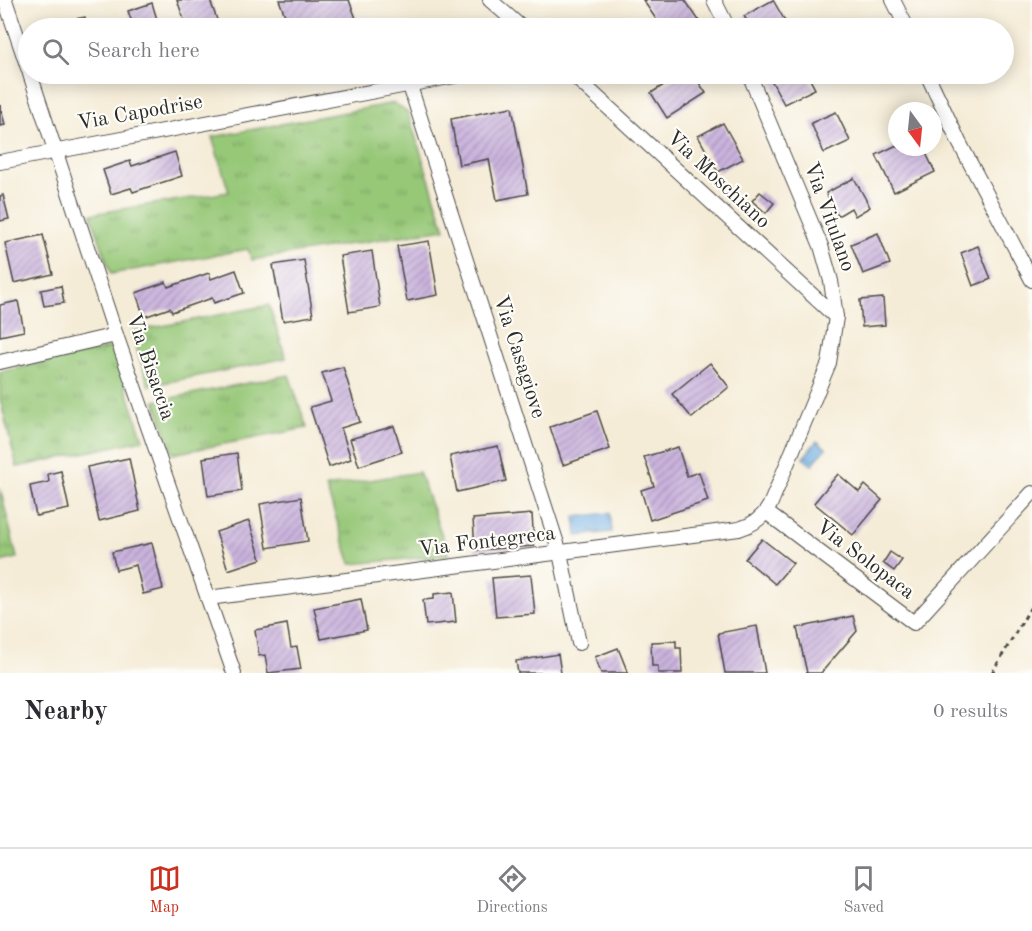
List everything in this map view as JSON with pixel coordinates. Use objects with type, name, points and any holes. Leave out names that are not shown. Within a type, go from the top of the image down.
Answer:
[{"type":"street","points":[[5,0],[18,38]]},
{"type":"street","points":[[490,0],[511,18]]},
{"type":"street","points":[[714,0],[723,18]]},
{"type":"street","points":[[893,0],[902,18]]},
{"type":"street","name":"Via Bisaccia","points":[[34,84],[116,335],[234,673]]},
{"type":"street","name":"Via Capodrise","points":[[0,162],[419,84]]},
{"type":"street","name":"Via Moschiano","points":[[583,84],[836,317]]},
{"type":"street","name":"Via Vitulano","points":[[753,84],[821,246],[831,281],[836,317],[829,363],[766,512]]},
{"type":"street","points":[[932,84],[959,142],[1032,280]]},
{"type":"street","name":"Via Casagiove","points":[[410,86],[560,554],[579,644]]},
{"type":"street","points":[[0,362],[116,335]]},
{"type":"street","name":"Via Solopaca","points":[[766,512],[914,623],[1032,493]]},
{"type":"street","name":"Via Fontegreca","points":[[208,598],[739,529],[754,523],[766,512]]},
{"type":"path","points":[[992,673],[1032,605]]},
{"type":"green space","points":[[394,103],[408,113],[445,229],[252,260],[248,249],[111,274],[91,214],[229,192],[212,137]]},
{"type":"green space","points":[[269,305],[286,358],[149,386],[131,332]]},
{"type":"green space","points":[[113,347],[143,440],[17,467],[0,399],[0,372]]},
{"type":"green space","points":[[289,375],[307,428],[173,454],[155,401]]},
{"type":"green space","points":[[419,472],[449,555],[351,564],[326,487]]},
{"type":"green space","points":[[0,488],[17,558],[0,562]]},
{"type":"water","points":[[817,441],[826,448],[812,465],[803,458]]},
{"type":"water","points":[[610,513],[612,532],[577,536],[575,517]]},
{"type":"building","points":[[177,0],[210,0],[216,18],[183,18]]},
{"type":"building","points":[[279,0],[349,0],[356,18],[286,18]]},
{"type":"building","points":[[643,0],[685,0],[697,18],[655,18]]},
{"type":"building","points":[[773,0],[783,18],[745,18],[744,16]]},
{"type":"building","points":[[152,3],[157,18],[130,18],[128,11]]},
{"type":"building","points":[[665,84],[700,84],[706,93],[667,118],[651,93]]},
{"type":"building","points":[[773,84],[812,84],[815,89],[784,104]]},
{"type":"building","points":[[0,105],[5,125],[0,126]]},
{"type":"building","points":[[512,107],[528,194],[497,200],[489,159],[459,165],[451,119]]},
{"type":"building","points":[[836,112],[850,141],[824,153],[811,123]]},
{"type":"building","points":[[723,123],[743,159],[718,172],[698,136]]},
{"type":"building","points":[[888,149],[888,156],[927,156],[935,172],[894,192],[876,155]]},
{"type":"building","points":[[175,152],[182,176],[133,192],[131,188],[111,194],[103,170],[130,161],[132,166]]},
{"type":"building","points":[[854,178],[870,207],[855,216],[851,208],[838,216],[826,193]]},
{"type":"building","points":[[760,192],[774,203],[766,213],[752,201]]},
{"type":"building","points":[[3,195],[9,219],[0,221],[0,196]]},
{"type":"building","points":[[878,233],[890,264],[863,274],[851,244]]},
{"type":"building","points":[[43,235],[53,274],[14,283],[5,243]]},
{"type":"building","points":[[429,241],[438,295],[407,301],[397,246]]},
{"type":"building","points":[[978,246],[991,279],[973,286],[961,253]]},
{"type":"building","points":[[372,251],[380,307],[349,312],[340,256]]},
{"type":"building","points":[[304,260],[313,316],[283,321],[273,265]]},
{"type":"building","points":[[236,270],[244,293],[214,303],[212,298],[172,312],[170,308],[144,317],[136,293],[166,282],[168,287],[209,273],[211,279]]},
{"type":"building","points":[[61,286],[64,303],[44,306],[41,290]]},
{"type":"building","points":[[883,298],[885,325],[862,327],[860,300]]},
{"type":"building","points":[[18,301],[24,331],[0,336],[0,305]]},
{"type":"building","points":[[710,363],[729,387],[692,418],[672,394]]},
{"type":"building","points":[[343,367],[360,422],[341,428],[351,459],[329,467],[310,407],[331,401],[322,373]]},
{"type":"building","points":[[597,411],[610,449],[563,465],[550,427]]},
{"type":"building","points":[[394,426],[402,452],[359,466],[350,439]]},
{"type":"building","points":[[498,446],[506,481],[457,492],[450,456]]},
{"type":"building","points":[[678,447],[687,476],[699,472],[708,501],[650,520],[641,490],[654,486],[644,457]]},
{"type":"building","points":[[237,453],[242,491],[208,496],[203,458]]},
{"type":"building","points":[[129,458],[140,511],[99,521],[87,467]]},
{"type":"building","points":[[61,471],[69,509],[36,516],[30,486],[49,482],[48,474]]},
{"type":"building","points":[[838,474],[859,492],[865,485],[882,500],[853,535],[814,503]]},
{"type":"building","points":[[301,497],[308,541],[267,548],[260,504]]},
{"type":"building","points":[[532,514],[534,546],[475,550],[473,519]]},
{"type":"building","points":[[249,521],[261,559],[228,570],[216,532]]},
{"type":"building","points":[[762,539],[793,563],[775,584],[745,559]]},
{"type":"building","points":[[152,543],[163,589],[143,594],[136,565],[116,570],[112,552]]},
{"type":"building","points":[[890,552],[902,560],[894,571],[883,563]]},
{"type":"building","points":[[531,575],[535,614],[496,617],[492,578]]},
{"type":"building","points":[[453,592],[456,622],[426,625],[423,600],[434,599],[434,594]]},
{"type":"building","points":[[361,599],[367,630],[321,639],[314,608]]},
{"type":"building","points":[[853,616],[857,631],[821,673],[807,673],[797,628]]},
{"type":"building","points":[[287,624],[291,648],[297,647],[301,669],[268,673],[265,655],[259,656],[255,630]]},
{"type":"building","points":[[757,626],[765,673],[725,673],[718,633]]},
{"type":"building","points":[[676,641],[676,648],[681,648],[682,673],[658,673],[658,666],[652,666],[651,642]]},
{"type":"building","points":[[618,648],[628,673],[601,673],[595,657]]},
{"type":"building","points":[[558,654],[561,673],[518,673],[516,661]]}]
